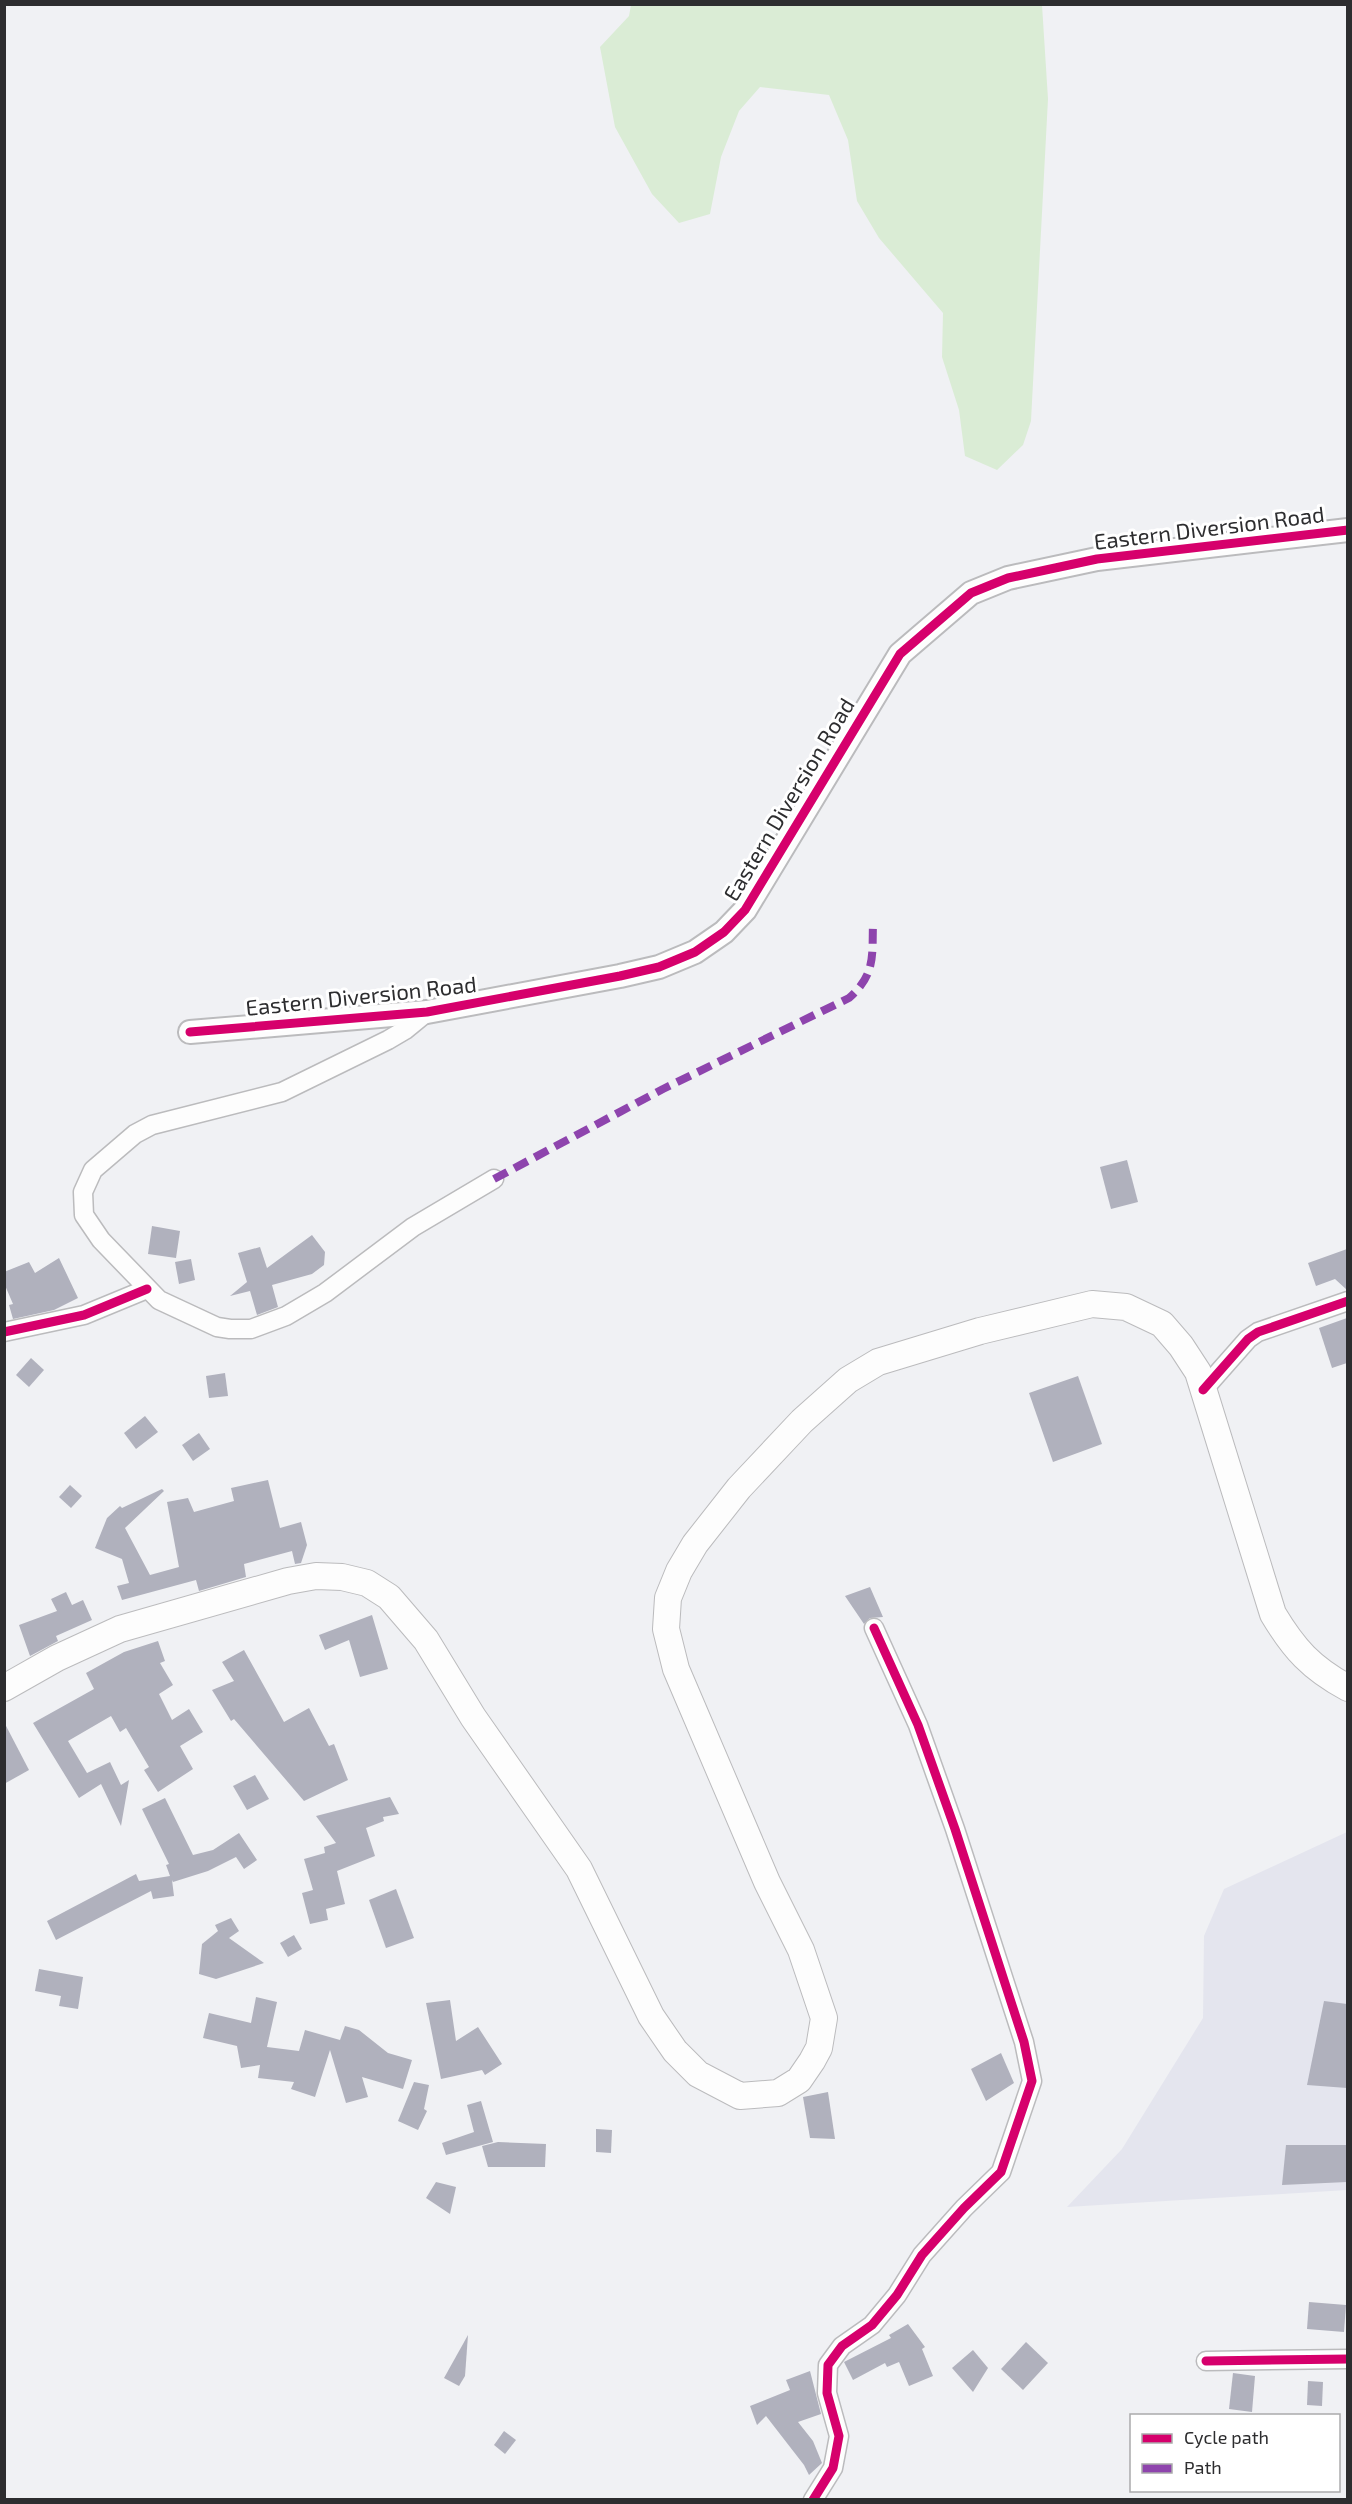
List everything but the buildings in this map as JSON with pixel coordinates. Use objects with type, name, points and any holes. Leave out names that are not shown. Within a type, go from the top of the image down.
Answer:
[{"type":"main road","points":[[4,1688],[85,1644],[151,1618],[316,1576],[342,1577],[368,1583],[389,1597],[426,1640],[473,1717],[573,1859],[651,2016],[675,2051],[698,2074],[740,2096],[778,2093],[799,2080],[819,2048],[824,2019],[801,1950],[767,1882],[676,1669],[666,1629],[668,1598],[679,1571],[695,1544],[739,1488],[802,1421],[848,1380],[878,1362],[914,1349],[1092,1305],[1126,1307],[1162,1324],[1181,1346],[1198,1372],[1274,1614],[1289,1641],[1311,1665],[1347,1688]]},
{"type":"street","name":"Eastern Diversion Road","points":[[190,1032],[427,1012],[658,967],[695,952],[724,932],[745,910],[900,654],[971,593],[1008,578],[1097,559],[1347,530]]},
{"type":"street","points":[[427,1012],[388,1040],[282,1092],[152,1125],[123,1143],[93,1170],[83,1192],[84,1215],[101,1240],[159,1300],[217,1327],[251,1329],[286,1316],[325,1293],[413,1227],[494,1179]]},
{"type":"street","points":[[4,1332],[84,1315],[147,1289]]},
{"type":"street","points":[[1203,1390],[1248,1339],[1258,1332],[1347,1301]]},
{"type":"street","points":[[813,2499],[833,2468],[839,2436],[826,2393],[828,2365],[842,2346],[872,2325],[897,2295],[922,2255],[1001,2172],[1032,2081],[1024,2042],[956,1829],[918,1725],[874,1628]]},
{"type":"street","points":[[1206,2361],[1347,2359]]},
{"type":"shaded area","points":[[1347,1832],[1347,2190],[1067,2207],[1122,2149],[1203,2018],[1204,1936],[1224,1889]]},
{"type":"green space","points":[[631,5],[1042,5],[1048,99],[1031,421],[1023,445],[997,470],[965,456],[959,410],[942,357],[943,313],[879,238],[857,201],[848,140],[829,95],[760,87],[739,111],[721,157],[710,214],[679,223],[652,194],[615,127],[600,47],[629,16]]},
{"type":"marked path","points":[[494,1179],[663,1089],[849,998],[864,981],[871,964],[873,922]]},
{"type":"cycle path","points":[[190,1032],[427,1012],[620,976],[659,967],[695,952],[724,932],[745,910],[900,654],[971,593],[1008,578],[1097,559],[1348,530]]},
{"type":"cycle path","points":[[4,1332],[84,1315],[147,1289]]},
{"type":"cycle path","points":[[1203,1390],[1248,1339],[1258,1332],[1348,1301]]},
{"type":"cycle path","points":[[813,2500],[833,2468],[839,2436],[827,2393],[828,2365],[842,2346],[872,2325],[897,2295],[922,2255],[964,2208],[1001,2172],[1032,2081],[1024,2042],[955,1829],[918,1725],[874,1628]]},
{"type":"cycle path","points":[[1206,2361],[1348,2359]]}]
